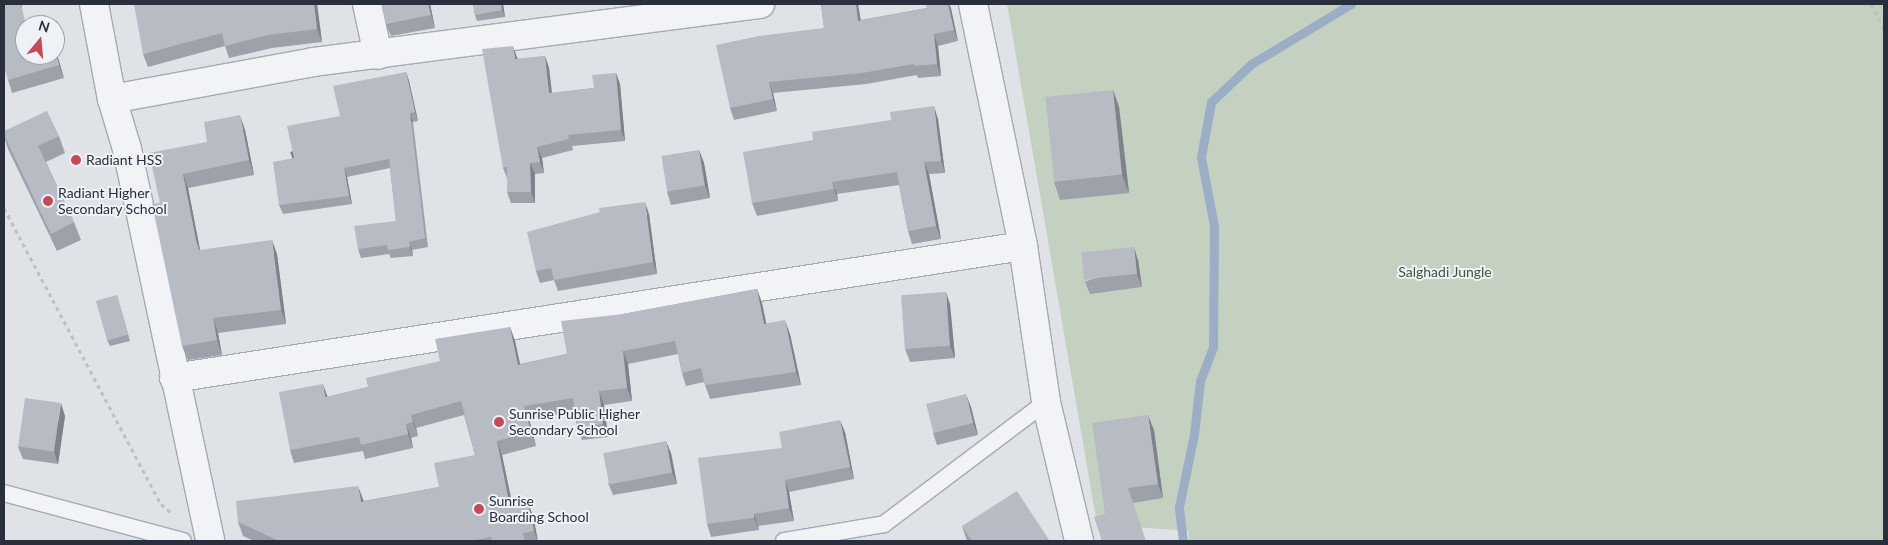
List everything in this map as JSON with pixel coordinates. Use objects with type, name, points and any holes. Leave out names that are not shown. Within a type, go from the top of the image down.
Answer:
[{"type":"street","points":[[94,4],[112,99],[127,150],[210,541]]},
{"type":"street","points":[[367,4],[378,56]]},
{"type":"street","points":[[112,99],[313,62],[378,56],[673,10],[760,4]]},
{"type":"street","points":[[973,4],[1023,246],[1046,402],[1079,541]]},
{"type":"street","points":[[174,378],[1023,246]]},
{"type":"lane","points":[[784,541],[884,524],[1046,402]]},
{"type":"lane","points":[[4,493],[182,541]]},
{"type":"path","points":[[1871,4],[1884,30]]},
{"type":"path","points":[[4,208],[162,504],[175,516]]},
{"type":"green space","name":"Salghadi Jungle","points":[[1007,4],[1884,4],[1884,541],[1189,541],[1188,531],[1097,524]]},
{"type":"building","points":[[4,4],[21,4],[24,15],[15,15],[15,65],[59,65],[8,80],[4,67]]},
{"type":"building","points":[[134,4],[314,4],[317,29],[268,35],[225,46],[222,33],[143,54]]},
{"type":"building","points":[[382,4],[428,4],[431,15],[386,24]]},
{"type":"building","points":[[473,4],[501,4],[502,10],[475,15]]},
{"type":"building","points":[[821,4],[856,4],[858,21],[927,8],[926,4],[948,4],[954,30],[934,34],[937,64],[914,66],[914,64],[862,73],[769,82],[773,99],[730,108],[716,45],[759,36],[824,28]]},
{"type":"building","points":[[513,46],[515,59],[545,56],[549,93],[594,88],[592,75],[616,73],[621,130],[568,135],[569,139],[537,147],[540,162],[530,163],[531,192],[507,192],[507,167],[503,168],[482,49]]},
{"type":"building","points":[[406,72],[415,112],[410,113],[425,238],[409,242],[410,247],[388,250],[387,245],[358,249],[354,226],[396,221],[389,159],[344,168],[349,196],[279,205],[273,162],[294,158],[287,126],[340,116],[333,86]]},
{"type":"building","points":[[1113,90],[1122,175],[1054,182],[1045,97]]},
{"type":"building","points":[[934,106],[941,161],[924,162],[936,226],[908,231],[897,172],[832,182],[834,189],[752,203],[743,152],[813,140],[812,132],[891,120],[890,112]]},
{"type":"building","name":"Radiant Higher Secondary School","points":[[47,111],[59,136],[38,146],[74,222],[51,234],[4,135],[4,131]]},
{"type":"building","points":[[240,115],[249,160],[183,174],[196,240],[199,250],[272,240],[281,310],[213,318],[217,340],[182,346],[152,204],[160,203],[149,153],[207,142],[204,122]]},
{"type":"building","points":[[699,150],[705,186],[667,192],[661,156]]},
{"type":"building","points":[[645,202],[653,262],[554,280],[551,268],[536,271],[527,232],[600,212],[599,208]]},
{"type":"building","points":[[1134,247],[1137,274],[1084,279],[1081,253]]},
{"type":"building","points":[[757,289],[764,324],[785,320],[796,372],[705,385],[701,368],[682,373],[675,341],[623,351],[627,388],[599,391],[603,424],[577,427],[573,398],[524,406],[531,432],[497,441],[510,507],[528,503],[534,531],[523,533],[525,541],[492,541],[491,537],[470,541],[279,541],[238,522],[236,501],[358,486],[361,502],[439,487],[434,463],[475,455],[461,401],[411,415],[413,422],[406,424],[408,434],[361,445],[359,437],[290,450],[279,392],[323,384],[325,397],[368,387],[366,378],[440,361],[435,339],[510,327],[518,365],[567,354],[561,321],[623,314]]},
{"type":"building","points":[[946,292],[950,346],[905,349],[901,295]]},
{"type":"building","points":[[117,295],[128,334],[107,340],[96,301]]},
{"type":"building","points":[[966,394],[973,423],[933,433],[926,404]]},
{"type":"building","points":[[25,398],[61,403],[54,452],[18,447]]},
{"type":"building","points":[[1148,415],[1158,484],[1128,488],[1146,541],[1102,541],[1094,517],[1105,514],[1092,423]]},
{"type":"building","points":[[840,420],[850,467],[785,480],[789,508],[754,514],[754,518],[707,524],[698,458],[782,448],[779,432]]},
{"type":"building","points":[[666,441],[672,472],[609,485],[603,453]]},
{"type":"building","points":[[1017,491],[1049,540],[972,541],[962,526]]},
{"type":"waterway","points":[[1183,541],[1179,507],[1194,434],[1200,381],[1213,347],[1214,226],[1201,157],[1211,102],[1251,64],[1351,4]]},
{"type":"place","name":"Radiant HSS","points":[[76,160]]},
{"type":"place","name":"Radiant Higher Secondary School","points":[[48,201]]},
{"type":"place","name":"Sunrise Public Higher Secondary School","points":[[499,422]]},
{"type":"place","name":"Sunrise Boarding School","points":[[479,509]]}]
